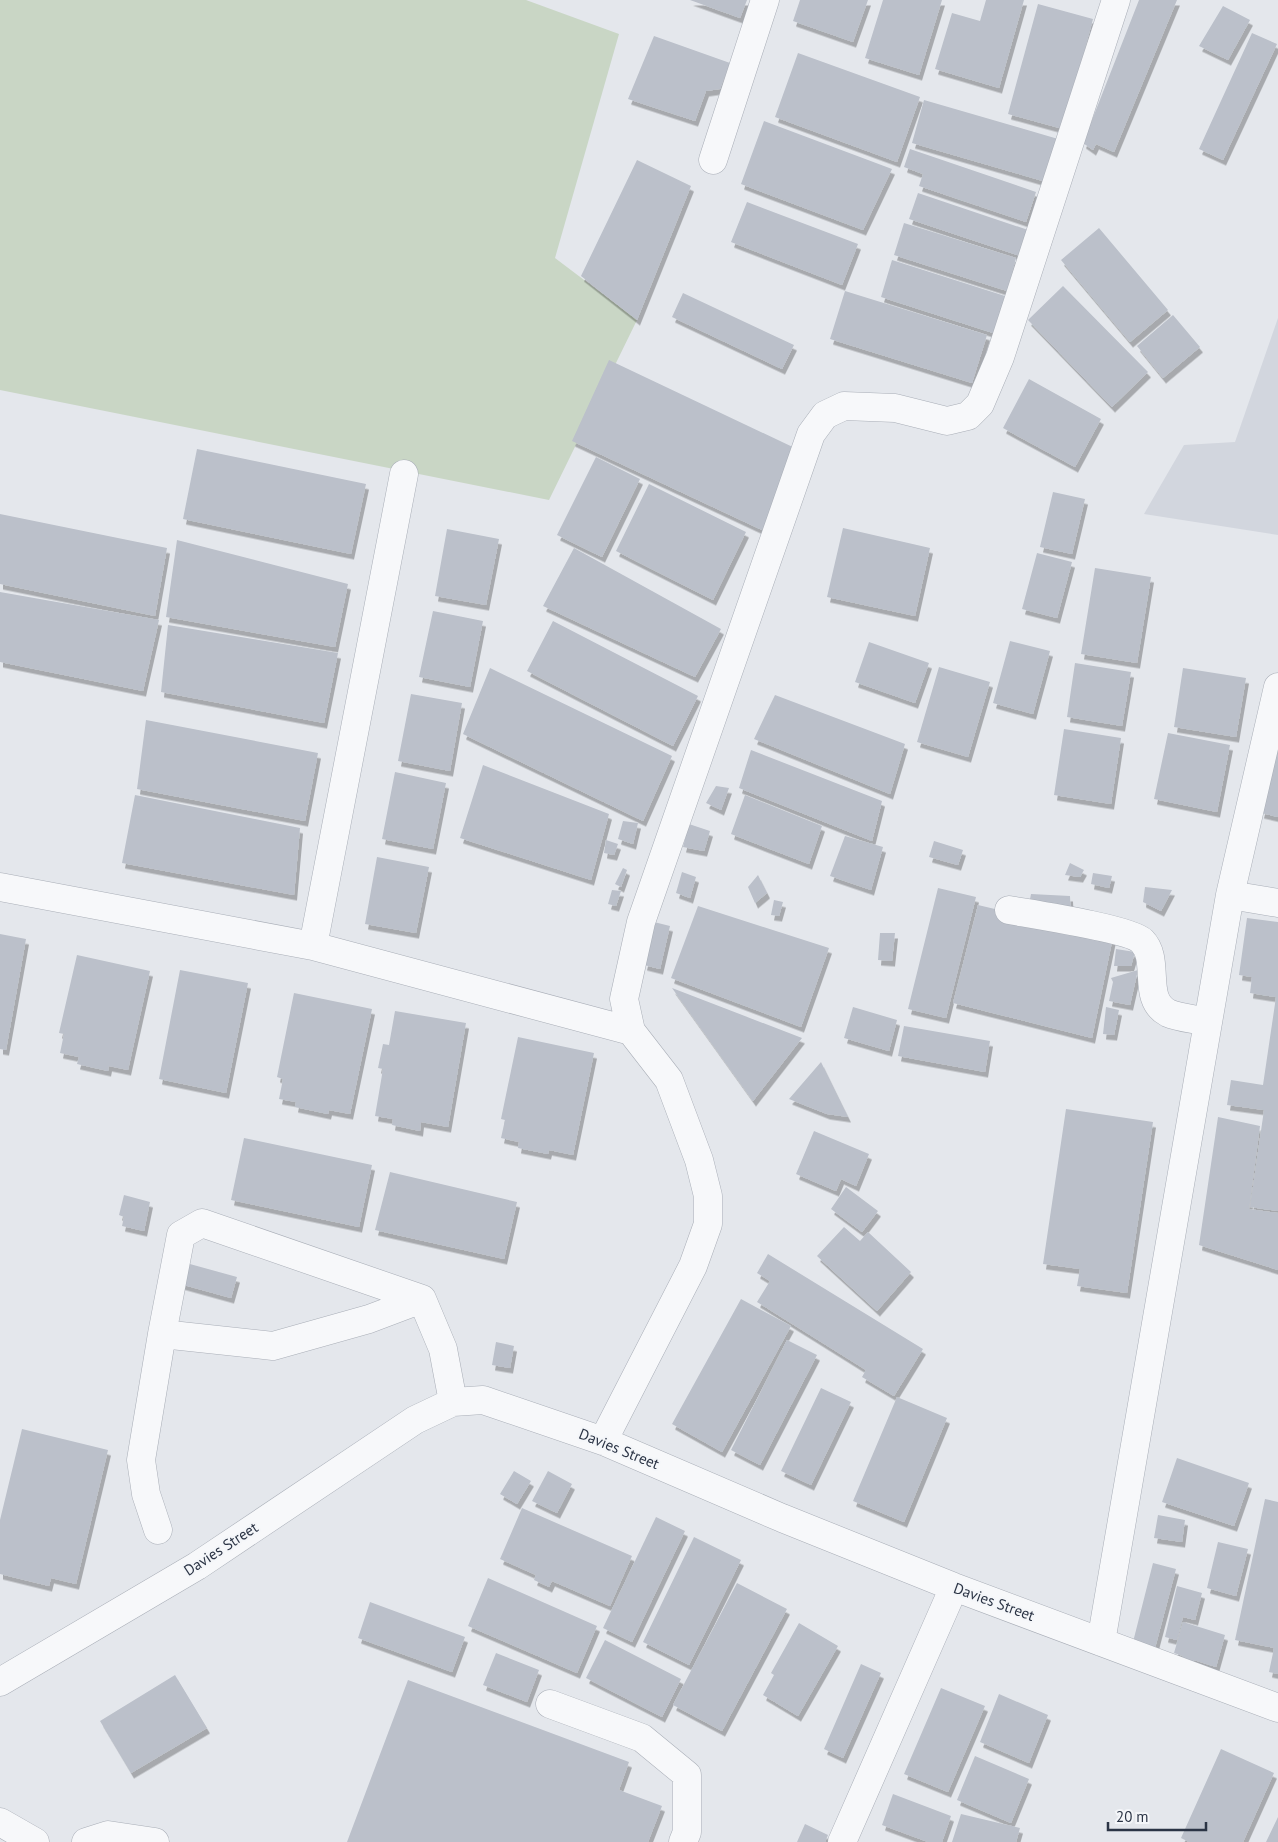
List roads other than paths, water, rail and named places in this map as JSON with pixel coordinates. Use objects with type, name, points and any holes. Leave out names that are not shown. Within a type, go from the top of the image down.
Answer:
[{"type":"street","points":[[712,160],[765,0]]},
{"type":"street","points":[[603,1441],[693,1266],[708,1224],[708,1196],[699,1160],[669,1080],[631,1031],[624,999],[641,922],[811,434],[825,415],[844,406],[894,408],[948,421],[968,416],[980,404],[1000,357],[1116,0]]},
{"type":"street","points":[[313,946],[404,474]]},
{"type":"street","points":[[1101,1642],[1230,895],[1278,687]]},
{"type":"street","points":[[0,887],[313,946],[631,1031]]},
{"type":"street","points":[[1230,895],[1278,903]]},
{"type":"street","points":[[1009,910],[1115,930],[1142,940],[1151,955],[1154,996],[1160,1007],[1168,1013],[1208,1022]]},
{"type":"street","points":[[158,1530],[146,1494],[141,1460],[181,1235],[202,1223],[422,1299],[443,1349],[453,1402]]},
{"type":"street","points":[[162,1334],[274,1346],[368,1319],[422,1299]]},
{"type":"street","name":"Davies Street","points":[[0,1682],[197,1566],[415,1420],[453,1402],[482,1400],[603,1441],[782,1518],[954,1587],[1278,1708]]},
{"type":"street","points":[[842,1842],[954,1587]]},
{"type":"street","points":[[550,1704],[642,1738],[687,1775],[687,1832],[683,1842]]},
{"type":"street","points":[[0,1822],[35,1842]]},
{"type":"street","points":[[86,1842],[108,1835],[155,1842]]}]
